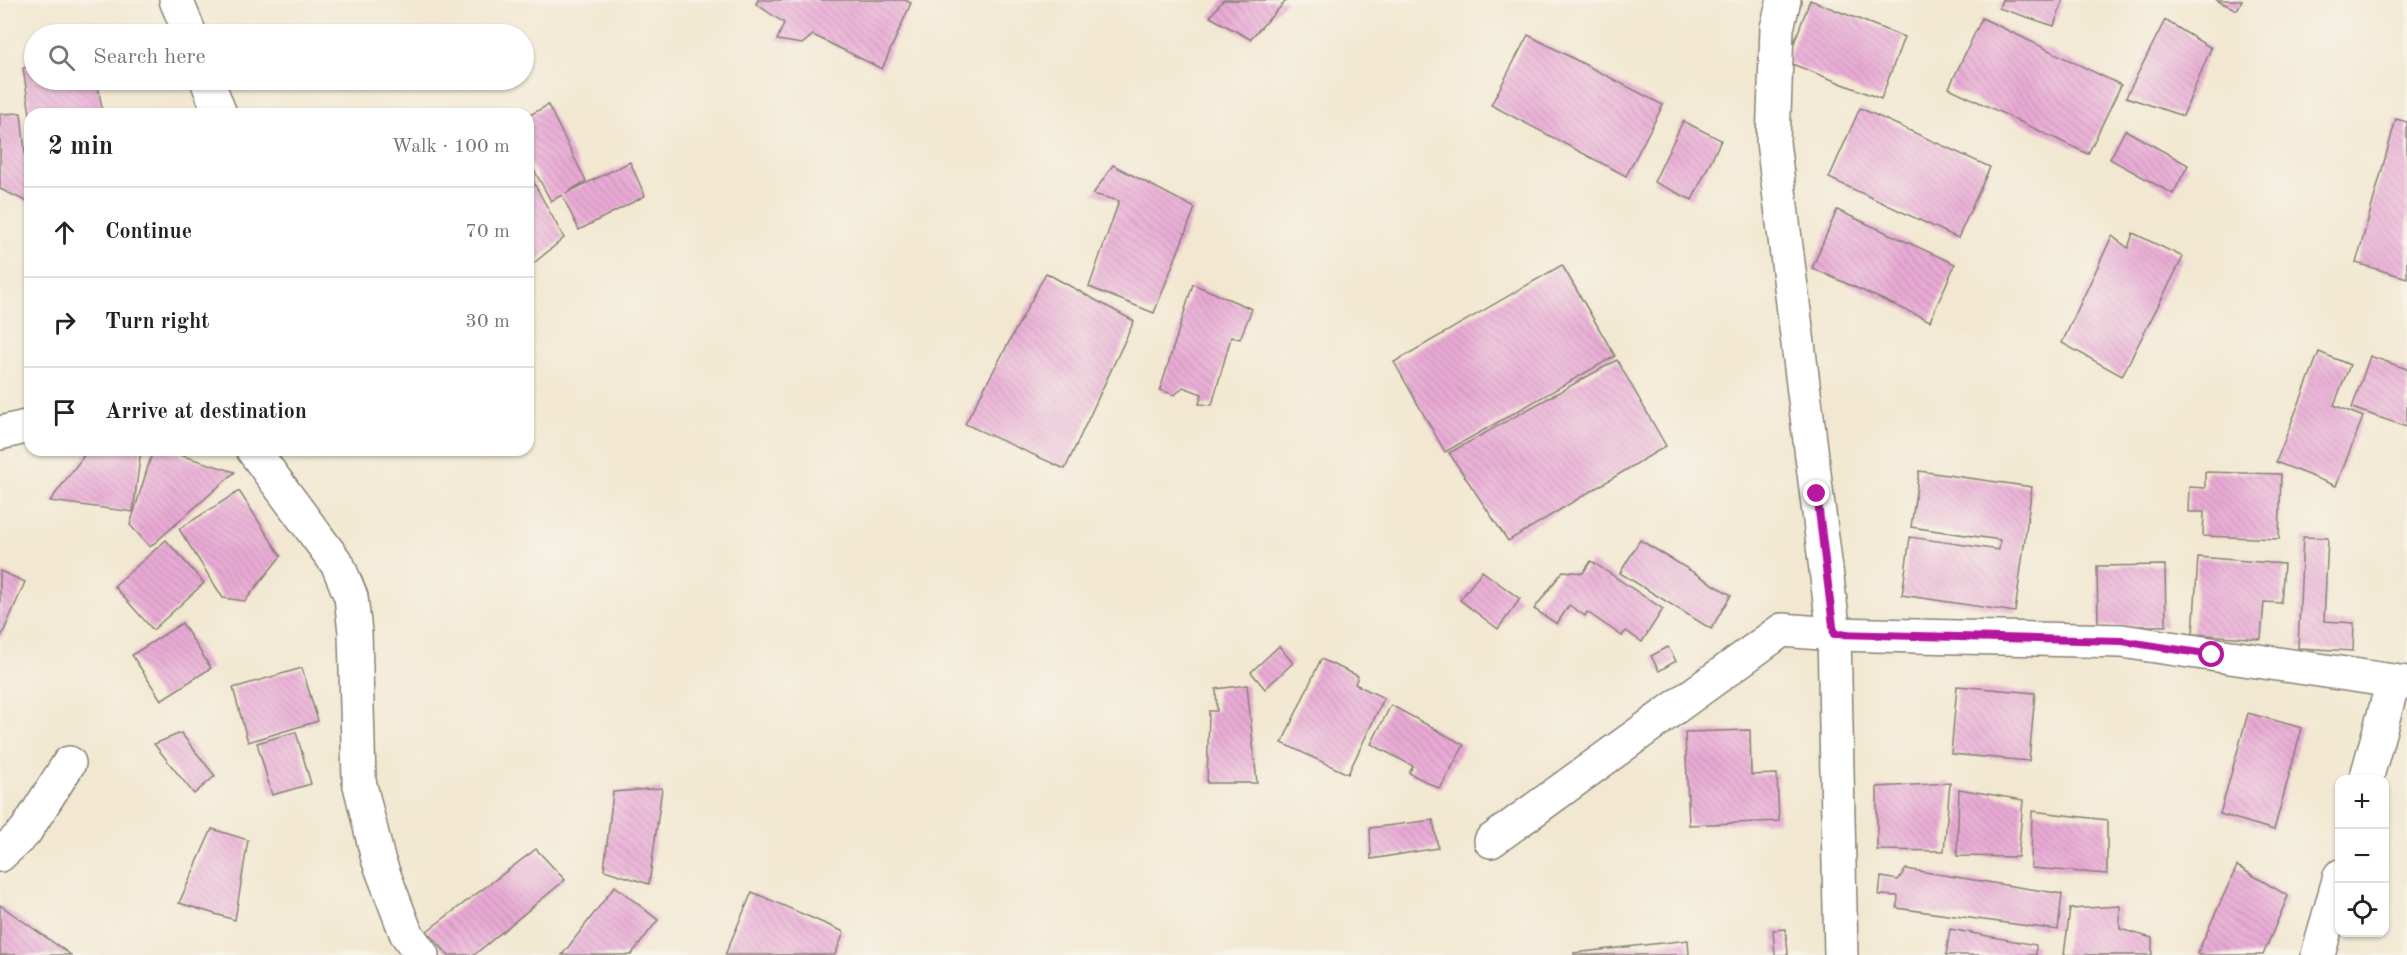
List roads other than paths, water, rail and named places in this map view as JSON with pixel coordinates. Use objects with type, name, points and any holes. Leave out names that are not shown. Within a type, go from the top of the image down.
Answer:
[{"type":"street","points":[[176,0],[186,24]]},
{"type":"street","points":[[1784,0],[1777,28],[1773,142],[1834,634],[1841,955]]},
{"type":"street","points":[[211,90],[218,108]]},
{"type":"street","points":[[0,433],[24,427]]},
{"type":"street","points":[[257,456],[338,565],[351,597],[355,632],[359,781],[378,859],[406,933],[422,955]]},
{"type":"street","points":[[1491,841],[1782,630],[1834,634],[2122,641],[2400,683],[2368,775]]},
{"type":"street","points":[[0,855],[25,832],[69,764]]},
{"type":"street","points":[[2318,955],[2338,883]]}]
